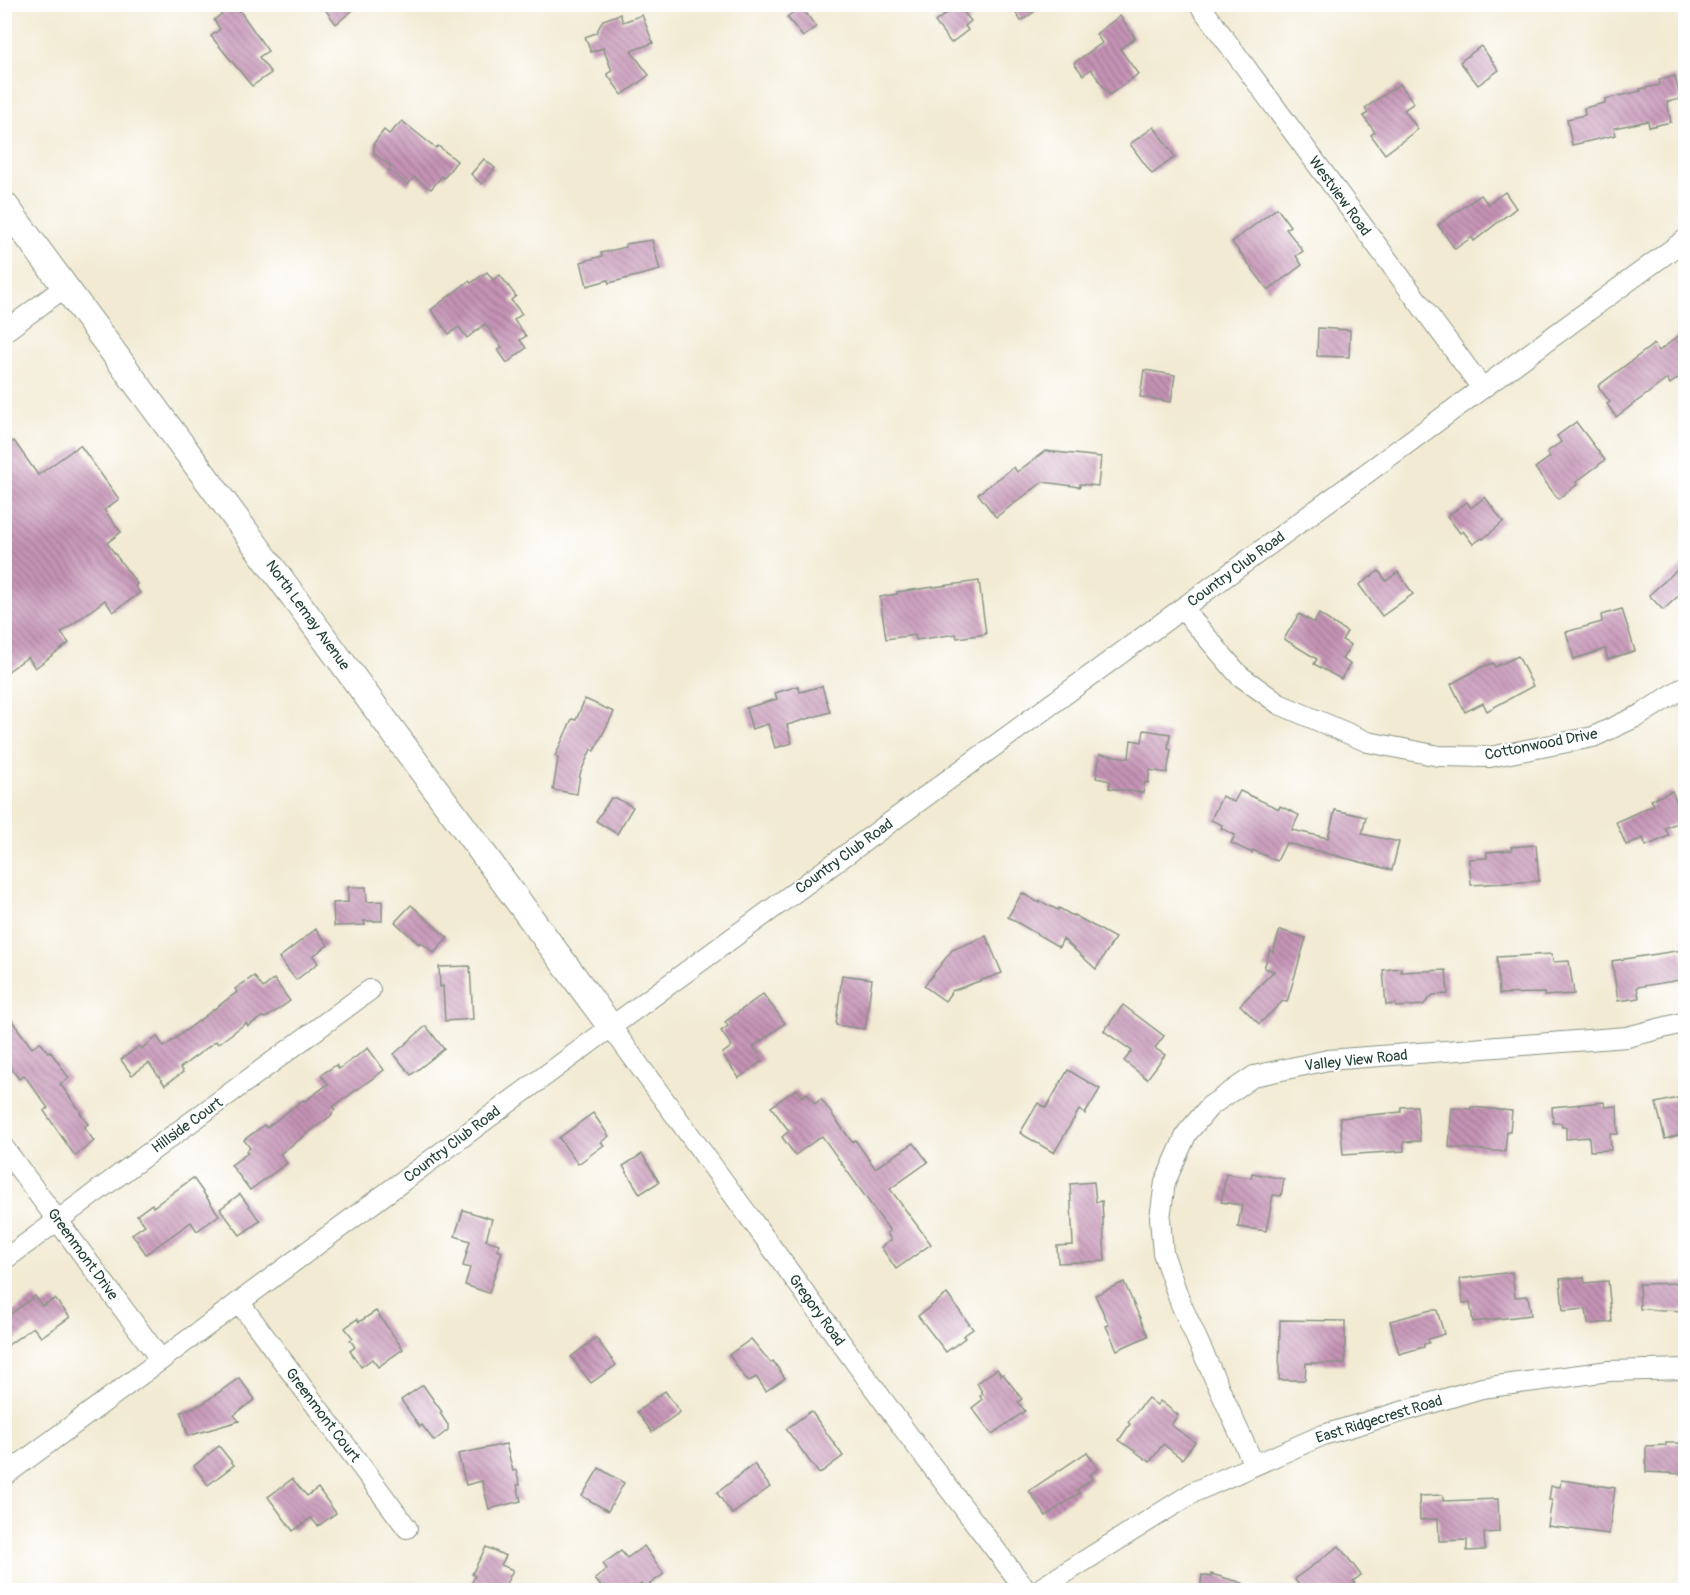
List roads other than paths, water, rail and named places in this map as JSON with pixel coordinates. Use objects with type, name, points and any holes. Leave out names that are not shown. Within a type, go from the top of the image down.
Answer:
[{"type":"main road","name":"North Lemay Avenue","points":[[4,204],[611,1027]]},
{"type":"street","name":"Westview Road","points":[[1199,4],[1482,388]]},
{"type":"street","name":"Country Club Road","points":[[4,1476],[611,1027],[1686,239]]},
{"type":"street","points":[[4,332],[65,287]]},
{"type":"street","name":"Cottonwood Drive","points":[[1182,608],[1239,675],[1279,704],[1368,742],[1439,756],[1490,757],[1593,736],[1640,715],[1686,686]]},
{"type":"street","name":"Hillside Court","points":[[4,1260],[370,990]]},
{"type":"street","name":"Valley View Road","points":[[1254,1465],[1180,1302],[1163,1253],[1160,1218],[1165,1182],[1187,1134],[1210,1106],[1254,1076],[1328,1060],[1627,1036],[1686,1022]]},
{"type":"street","name":"Gregory Road","points":[[611,1027],[903,1427],[1026,1590]]},
{"type":"street","name":"Greenmont Drive","points":[[4,1148],[160,1360]]},
{"type":"street","name":"Greenmont Court","points":[[239,1302],[407,1528]]},
{"type":"street","name":"East Ridgecrest Road","points":[[1038,1590],[1194,1492],[1323,1435],[1482,1388],[1609,1371],[1686,1369]]}]
